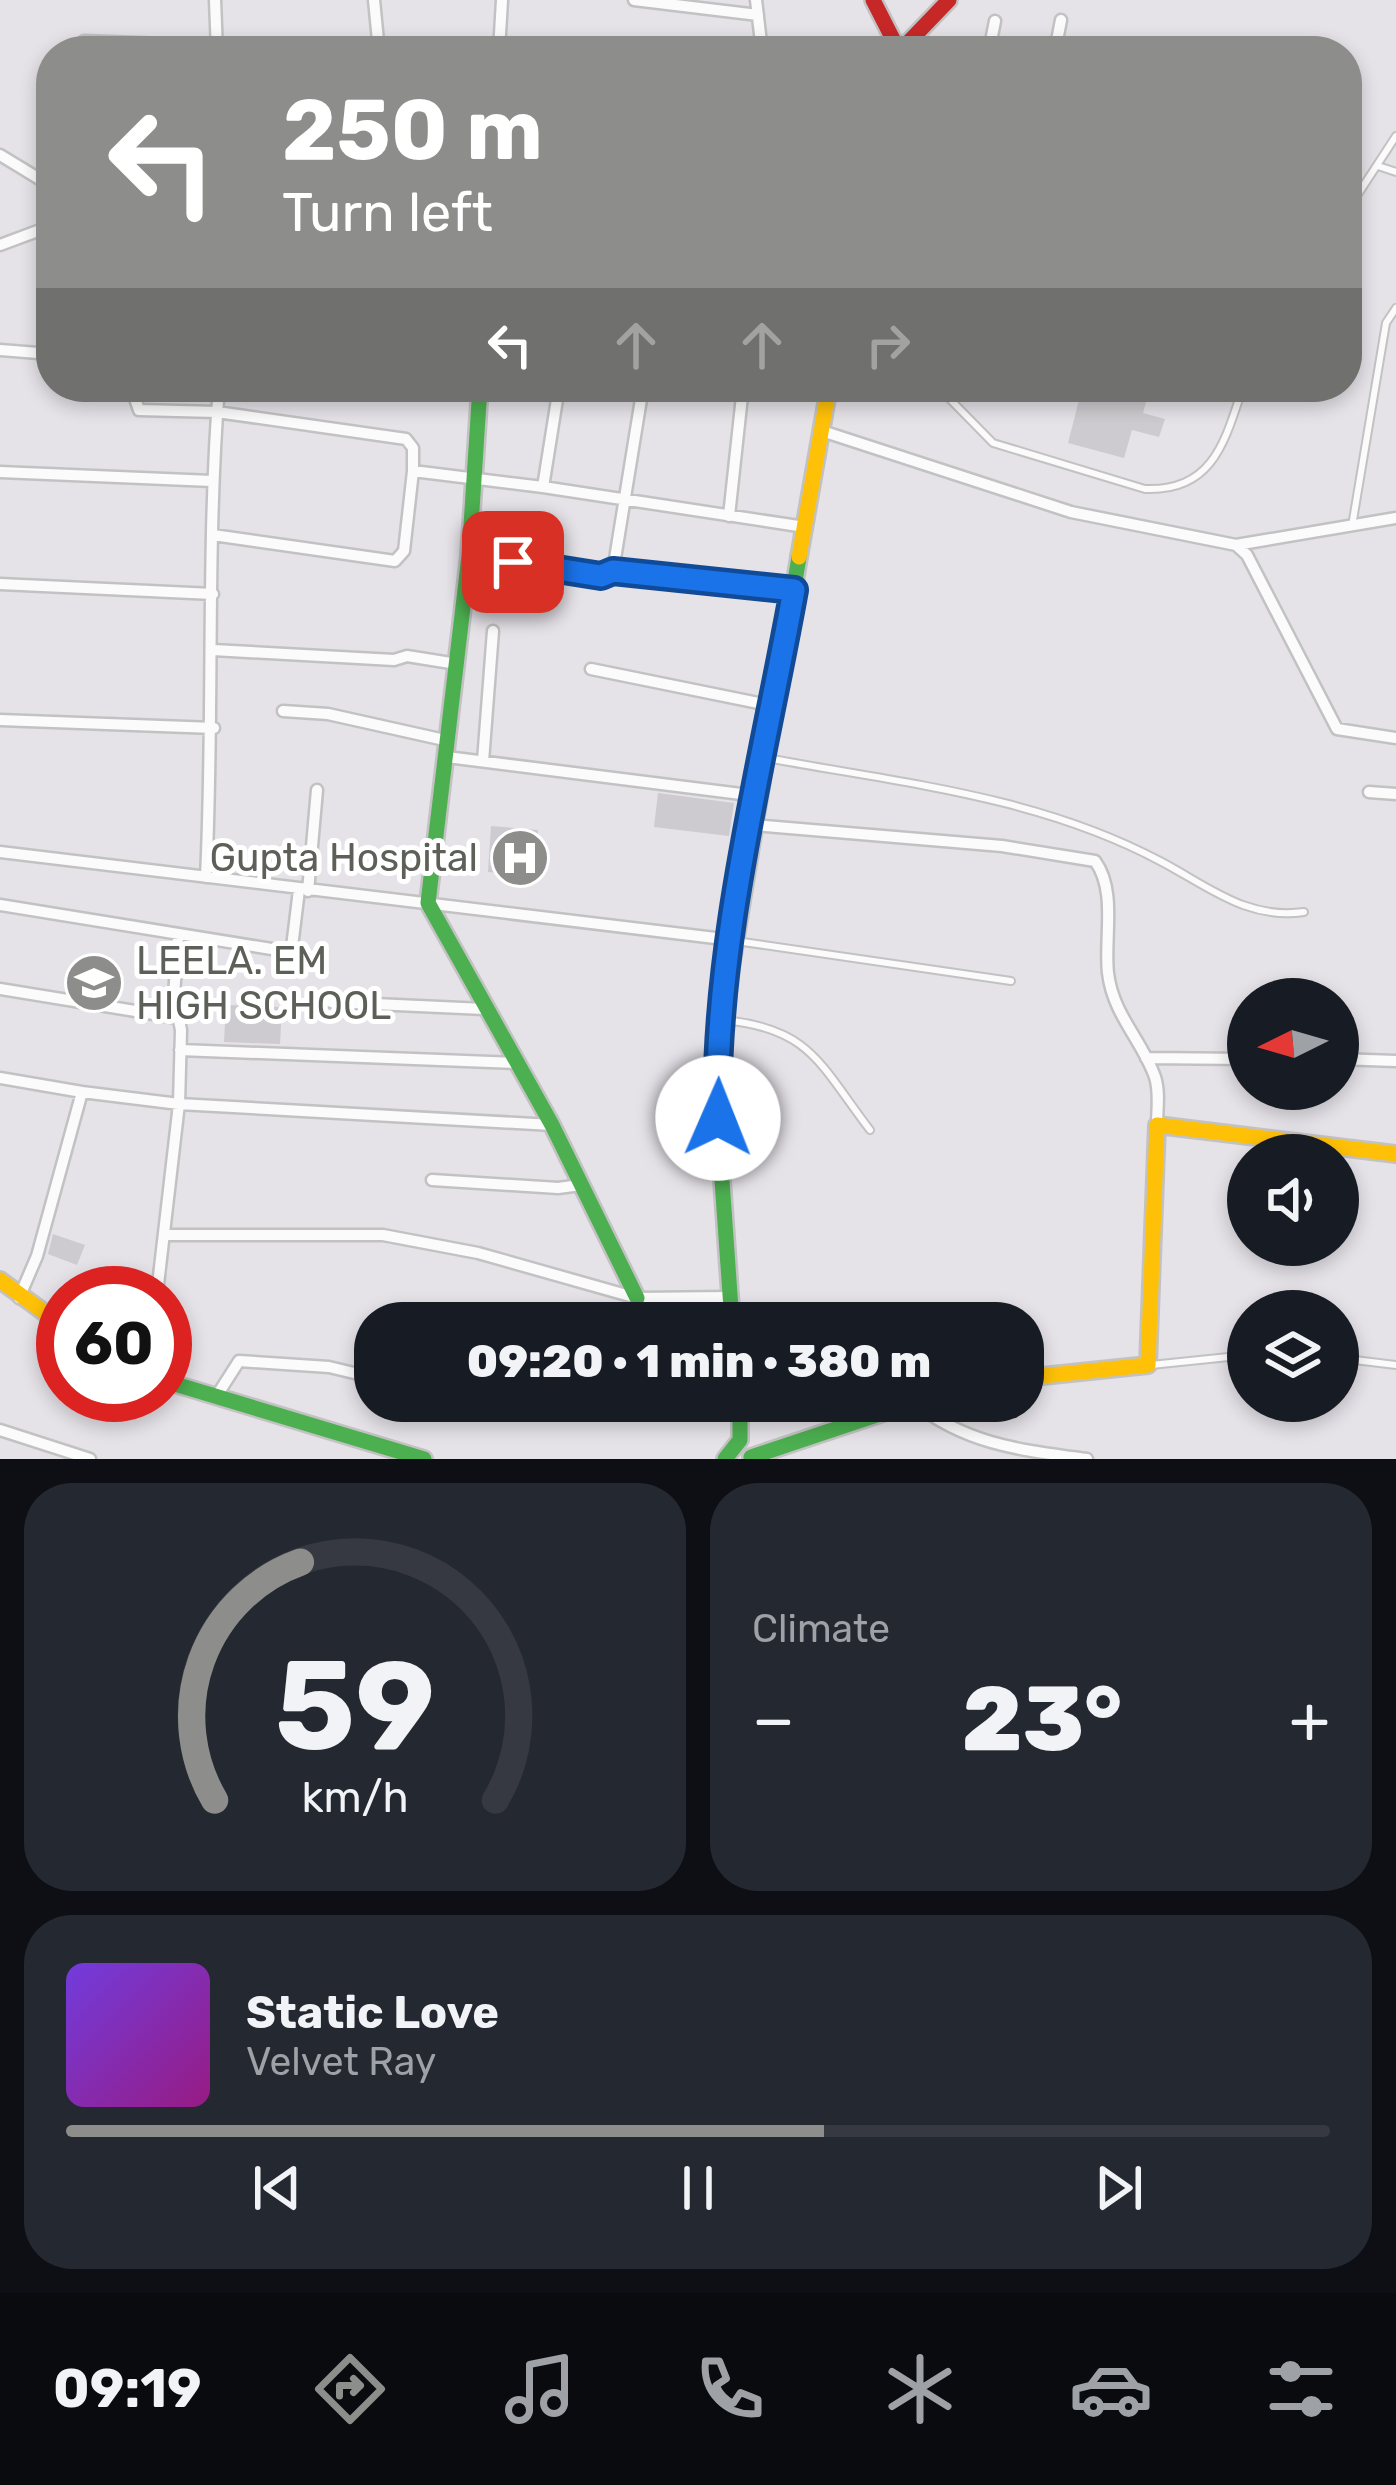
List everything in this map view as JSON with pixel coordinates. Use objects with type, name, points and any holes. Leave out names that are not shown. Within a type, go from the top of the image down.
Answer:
[{"type":"street","points":[[214,0],[216,36]]},
{"type":"street","points":[[374,0],[378,36]]},
{"type":"street","points":[[500,36],[502,0]]},
{"type":"street","points":[[634,0],[758,15]]},
{"type":"street","points":[[756,0],[760,36]]},
{"type":"street","points":[[873,0],[892,36]]},
{"type":"street","points":[[914,36],[949,0]]},
{"type":"street","points":[[1058,36],[1061,20]]},
{"type":"street","points":[[992,36],[995,21]]},
{"type":"street","points":[[0,155],[36,177]]},
{"type":"street","points":[[0,245],[36,232]]},
{"type":"street","points":[[0,350],[36,353]]},
{"type":"street","points":[[136,402],[139,410],[217,412],[406,439],[412,448],[404,551],[395,561],[213,535]]},
{"type":"street","points":[[206,877],[214,728],[212,481],[218,402]]},
{"type":"street","points":[[479,402],[470,556],[428,903],[552,1125],[637,1298]]},
{"type":"street","points":[[543,487],[557,402]]},
{"type":"street","points":[[613,571],[642,402]]},
{"type":"street","points":[[729,517],[741,402]]},
{"type":"street","points":[[730,1302],[718,1109],[722,1020],[827,402]]},
{"type":"street","points":[[822,430],[1071,512],[1236,545],[1396,518]]},
{"type":"street","points":[[413,471],[477,476],[805,527]]},
{"type":"street","points":[[0,472],[212,481]]},
{"type":"street","points":[[1236,545],[1247,555],[1337,729],[1396,738]]},
{"type":"street","points":[[470,556],[601,576],[613,571],[794,590]]},
{"type":"street","points":[[0,584],[213,594]]},
{"type":"street","points":[[483,761],[493,631]]},
{"type":"street","points":[[213,650],[394,660],[407,656],[458,664]]},
{"type":"street","points":[[591,669],[773,706]]},
{"type":"street","points":[[283,711],[328,713],[483,761],[757,796]]},
{"type":"street","points":[[0,720],[214,728]]},
{"type":"street","points":[[0,904],[178,937],[289,950],[303,891],[317,790]]},
{"type":"street","points":[[1369,792],[1396,794]]},
{"type":"street","points":[[752,825],[1002,846],[1095,861],[1104,872],[1108,975],[1119,1016],[1157,1082],[1148,1365],[1044,1376]]},
{"type":"street","points":[[0,852],[732,940]]},
{"type":"street","points":[[161,1266],[178,1104],[180,1050],[174,996],[178,937]]},
{"type":"street","points":[[0,989],[178,1018]]},
{"type":"street","points":[[331,1002],[484,1010]]},
{"type":"street","points":[[180,1050],[516,1063]]},
{"type":"street","points":[[1146,1058],[1227,1059]]},
{"type":"street","points":[[1359,1060],[1396,1061]]},
{"type":"street","points":[[0,1078],[178,1104],[552,1125]]},
{"type":"street","points":[[19,1298],[37,1256],[82,1092]]},
{"type":"street","points":[[1156,1125],[1227,1139]]},
{"type":"street","points":[[1359,1152],[1396,1154]]},
{"type":"street","points":[[432,1180],[565,1189],[581,1185]]},
{"type":"street","points":[[166,1235],[383,1234],[478,1253],[637,1298],[730,1297]]},
{"type":"street","points":[[0,1280],[36,1309]]},
{"type":"street","points":[[215,1398],[230,1366],[239,1361],[354,1373]]},
{"type":"street","points":[[192,1390],[424,1459]]},
{"type":"street","points":[[743,1422],[741,1456],[852,1422]]},
{"type":"street","points":[[939,1422],[992,1446],[1087,1459]]},
{"type":"street","points":[[0,1430],[90,1459]]},
{"type":"lane","points":[[1362,189],[1396,136]]},
{"type":"lane","points":[[1378,166],[1396,172]]},
{"type":"lane","points":[[1352,526],[1386,323],[1396,308]]},
{"type":"lane","points":[[953,402],[993,443],[1145,489],[1167,490],[1204,474],[1220,457],[1238,402]]},
{"type":"lane","points":[[764,758],[1046,811],[1124,841],[1234,904],[1271,913],[1304,912]]},
{"type":"lane","points":[[732,940],[1012,981]]},
{"type":"lane","points":[[722,1020],[775,1026],[794,1035],[869,1130]]},
{"type":"lane","points":[[1148,1365],[1168,1367],[1227,1358]]},
{"type":"lane","points":[[1359,1361],[1396,1365]]},
{"type":"building","points":[[1078,402],[1146,402],[1143,413],[1165,419],[1159,437],[1132,430],[1124,458],[1068,443]]},
{"type":"building","points":[[658,793],[734,803],[729,836],[654,827]]},
{"type":"building","points":[[491,826],[538,830],[535,876],[488,872]]},
{"type":"building","points":[[226,1005],[282,1007],[280,1044],[224,1042]]},
{"type":"building","points":[[53,1234],[85,1245],[77,1265],[48,1254]]},
{"type":"traffic: fast","points":[[479,402],[469,556],[428,903],[552,1125],[637,1298]]},
{"type":"traffic: fast","points":[[731,1302],[717,1109],[719,1039],[799,557]]},
{"type":"traffic: fast","points":[[192,1389],[424,1459]]},
{"type":"traffic: fast","points":[[725,1459],[740,1440],[740,1422]]},
{"type":"traffic: fast","points":[[751,1457],[856,1422]]},
{"type":"traffic: slow","points":[[799,557],[826,402]]},
{"type":"traffic: slow","points":[[1044,1376],[1148,1365],[1157,1125],[1396,1154]]},
{"type":"traffic: slow","points":[[0,1280],[36,1306]]},
{"type":"traffic: jam","points":[[873,0],[891,36]]},
{"type":"traffic: jam","points":[[914,36],[949,0]]},
{"type":"place","name":"Gupta Hospital","points":[[520,858]]},
{"type":"place","name":"LEELA. EM HIGH SCHOOL","points":[[94,983]]},
{"type":"route","points":[[513,562],[601,576],[613,571],[794,590],[735,917],[719,1039],[718,1118]]}]
